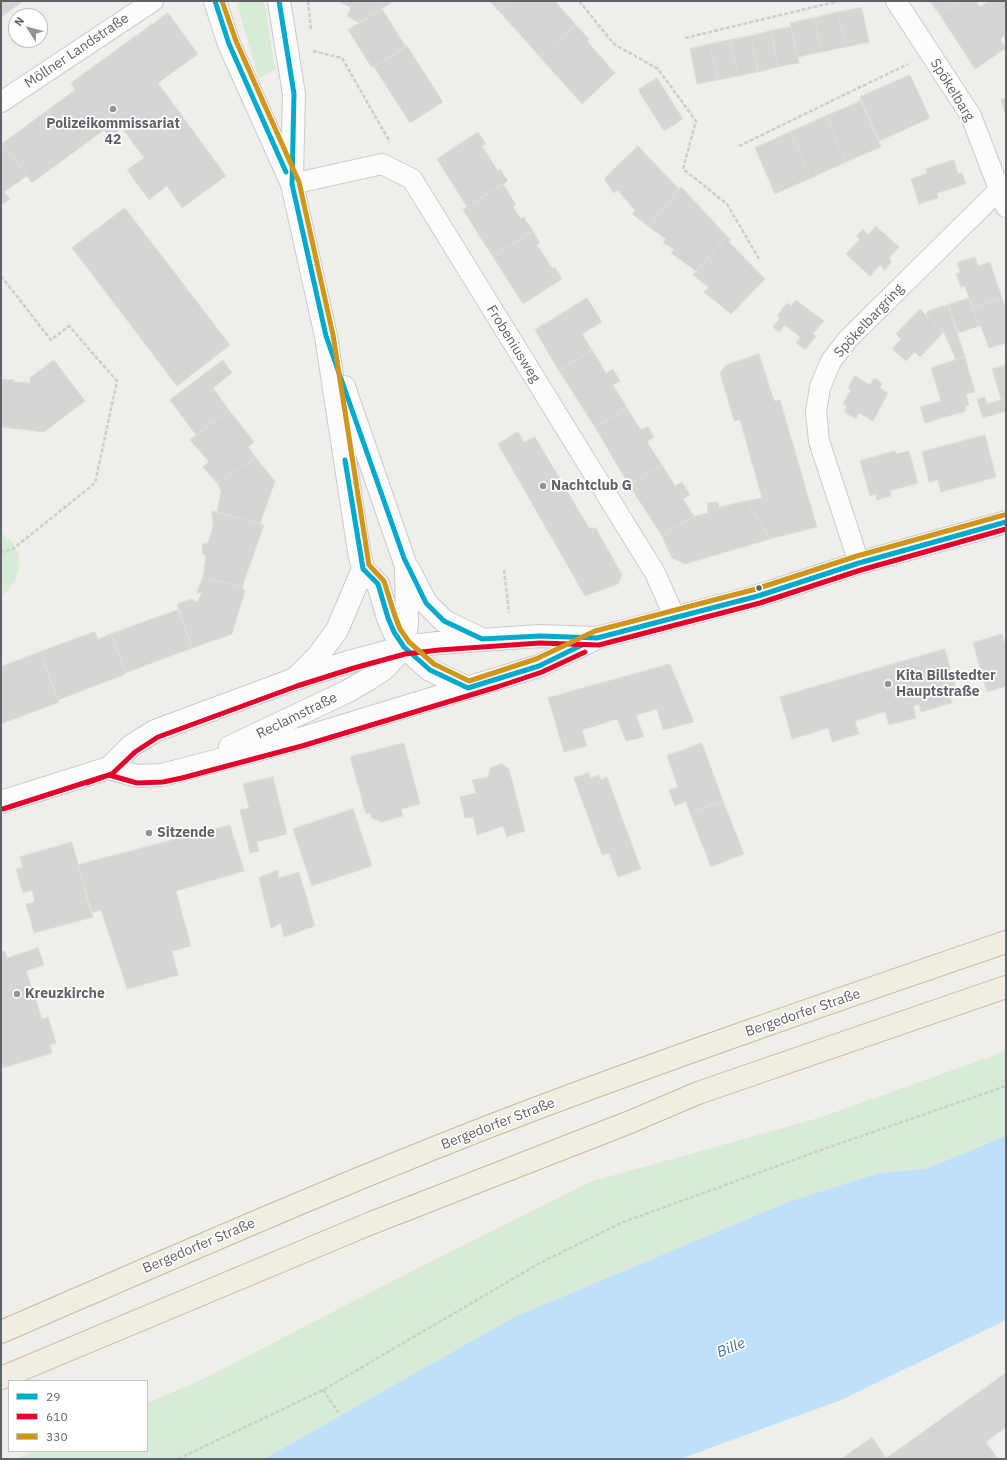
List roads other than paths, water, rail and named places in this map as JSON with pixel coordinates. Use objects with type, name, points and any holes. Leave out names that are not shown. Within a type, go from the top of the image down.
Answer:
[{"type":"highway","name":"Bergedorfer Straße","points":[[1,1332],[312,1198],[510,1118],[686,1053],[1006,942]]},
{"type":"highway","points":[[1,1378],[369,1224],[630,1122],[698,1093],[1006,986]]},
{"type":"street","name":"Möllner Landstraße","points":[[1,102],[153,1]]},
{"type":"street","points":[[215,1],[229,44],[292,184],[326,336],[363,569],[378,584],[388,618],[394,632],[404,648],[430,670],[468,688]]},
{"type":"street","points":[[279,1],[294,94],[292,184]]},
{"type":"street","name":"Spökelbarg","points":[[896,1],[971,116],[1004,193]]},
{"type":"street","name":"Frobeniusweg","points":[[292,184],[382,164],[412,179],[655,573],[675,618]]},
{"type":"street","name":"Spökelbargring","points":[[859,564],[819,441],[816,412],[820,386],[831,361],[848,339],[1004,193]]},
{"type":"street","points":[[326,336],[404,558],[406,566],[407,602],[407,624],[404,648]]},
{"type":"street","points":[[109,768],[136,776],[162,775],[300,740],[539,666],[597,638],[758,596],[859,564],[1006,522]]},
{"type":"street","points":[[404,558],[426,603],[444,621],[482,639]]},
{"type":"street","points":[[295,679],[318,656],[337,630],[363,569]]},
{"type":"street","points":[[1,802],[109,768],[131,746],[155,732],[295,679],[404,648],[512,637],[540,636],[597,638]]},
{"type":"street","name":"Reclamstraße","points":[[180,771],[348,691],[384,669],[404,648]]},
{"type":"water","name":"Bille","points":[[1006,1136],[1006,1320],[841,1400],[680,1459],[264,1459],[514,1317],[788,1202],[879,1173],[925,1169]]},
{"type":"place","name":"Polizeikommissariat 42","points":[[113,109]]},
{"type":"place","name":"Nachtclub G","points":[[543,486]]},
{"type":"place","name":"Kita Billstedter Hauptstraße","points":[[888,684]]},
{"type":"place","name":"Sitzende","points":[[149,833]]},
{"type":"place","name":"Kreuzkirche","points":[[17,994]]}]
